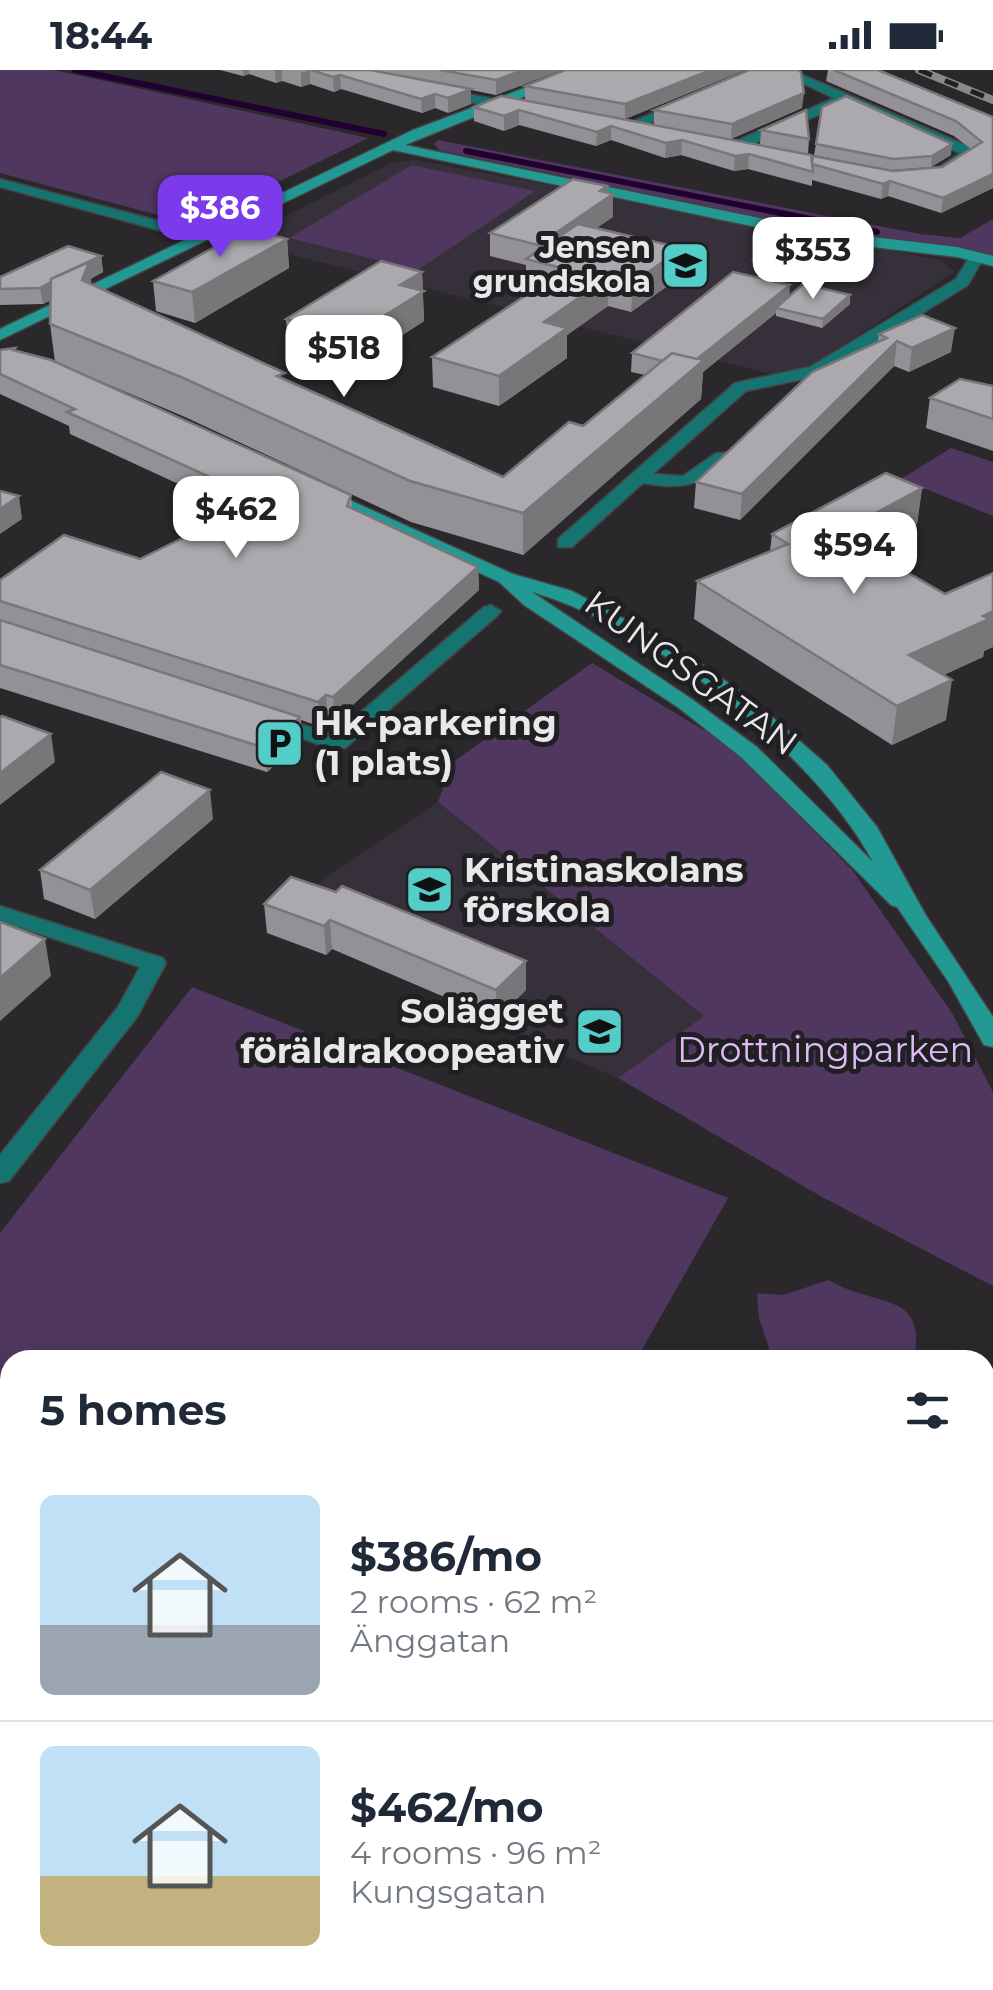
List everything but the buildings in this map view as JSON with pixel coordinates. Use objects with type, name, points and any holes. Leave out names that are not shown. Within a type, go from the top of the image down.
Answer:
[{"type":"street","points":[[0,335],[392,146],[584,70]]},
{"type":"street","points":[[780,70],[969,155],[935,175]]},
{"type":"street","points":[[420,88],[534,110]]},
{"type":"street","points":[[732,148],[845,98]]},
{"type":"street","points":[[625,128],[691,100]]},
{"type":"street","points":[[607,124],[661,134]]},
{"type":"street","points":[[714,144],[770,155]]},
{"type":"street","points":[[392,146],[486,169],[822,236],[985,259]]},
{"type":"street","points":[[0,183],[200,236]]},
{"type":"street","points":[[565,543],[741,387],[816,371],[962,282],[985,259]]},
{"type":"street","points":[[777,406],[792,392],[783,381]]},
{"type":"street","points":[[640,476],[672,483],[698,480],[738,442]]},
{"type":"street","name":"KUNGSGATAN","points":[[300,482],[506,578],[541,586],[604,616],[670,651],[747,705],[819,770],[866,827],[914,916],[993,1039]]},
{"type":"street","name":"KUNGSGATAN","points":[[506,578],[531,601],[686,704],[750,752],[914,916]]},
{"type":"street","points":[[248,713],[338,743],[492,611]]},
{"type":"street","points":[[0,913],[154,962],[128,1011],[11,1146],[0,1174]]},
{"type":"shaded area","name":"Jensen grundskola","points":[[417,160],[941,260],[954,272],[805,371],[783,377],[236,241],[394,162]]},
{"type":"shaded area","name":"Kristinaskolans förskola","points":[[438,802],[704,1016],[618,1078],[512,1034],[517,1028],[496,1019],[525,989],[294,906],[330,874]]},
{"type":"green space","points":[[0,70],[54,70],[368,138],[192,224],[0,173]]},
{"type":"green space","points":[[438,140],[920,234],[960,238],[993,219],[993,256],[772,220],[439,150],[434,144]]},
{"type":"green space","points":[[412,165],[535,191],[418,270],[289,238]]},
{"type":"green space","points":[[776,240],[824,251],[797,272],[749,261]]},
{"type":"green space","points":[[951,448],[993,462],[993,516],[901,479]]},
{"type":"green space","name":"Drottningparken","points":[[592,663],[730,746],[853,871],[952,1013],[993,1092],[993,1286],[824,1198],[618,1078],[704,1016],[438,802],[453,762]]},
{"type":"green space","points":[[192,987],[728,1198],[642,1350],[0,1350],[0,1233]]},
{"type":"green space","points":[[829,1280],[894,1304],[906,1311],[913,1322],[914,1350],[770,1350],[759,1318],[757,1293],[783,1295]]},
{"type":"waterway","points":[[75,70],[384,134]]},
{"type":"waterway","points":[[466,151],[877,232]]},
{"type":"railway","points":[[919,70],[993,100]]},
{"type":"place","name":"Jensen grundskola","points":[[686,265]]},
{"type":"place","name":"Hk-parkering (1 plats)","points":[[279,743]]},
{"type":"place","name":"Kristinaskolans förskola","points":[[429,890]]},
{"type":"place","name":"Solägget föräldrakoopeativ","points":[[599,1031]]}]
